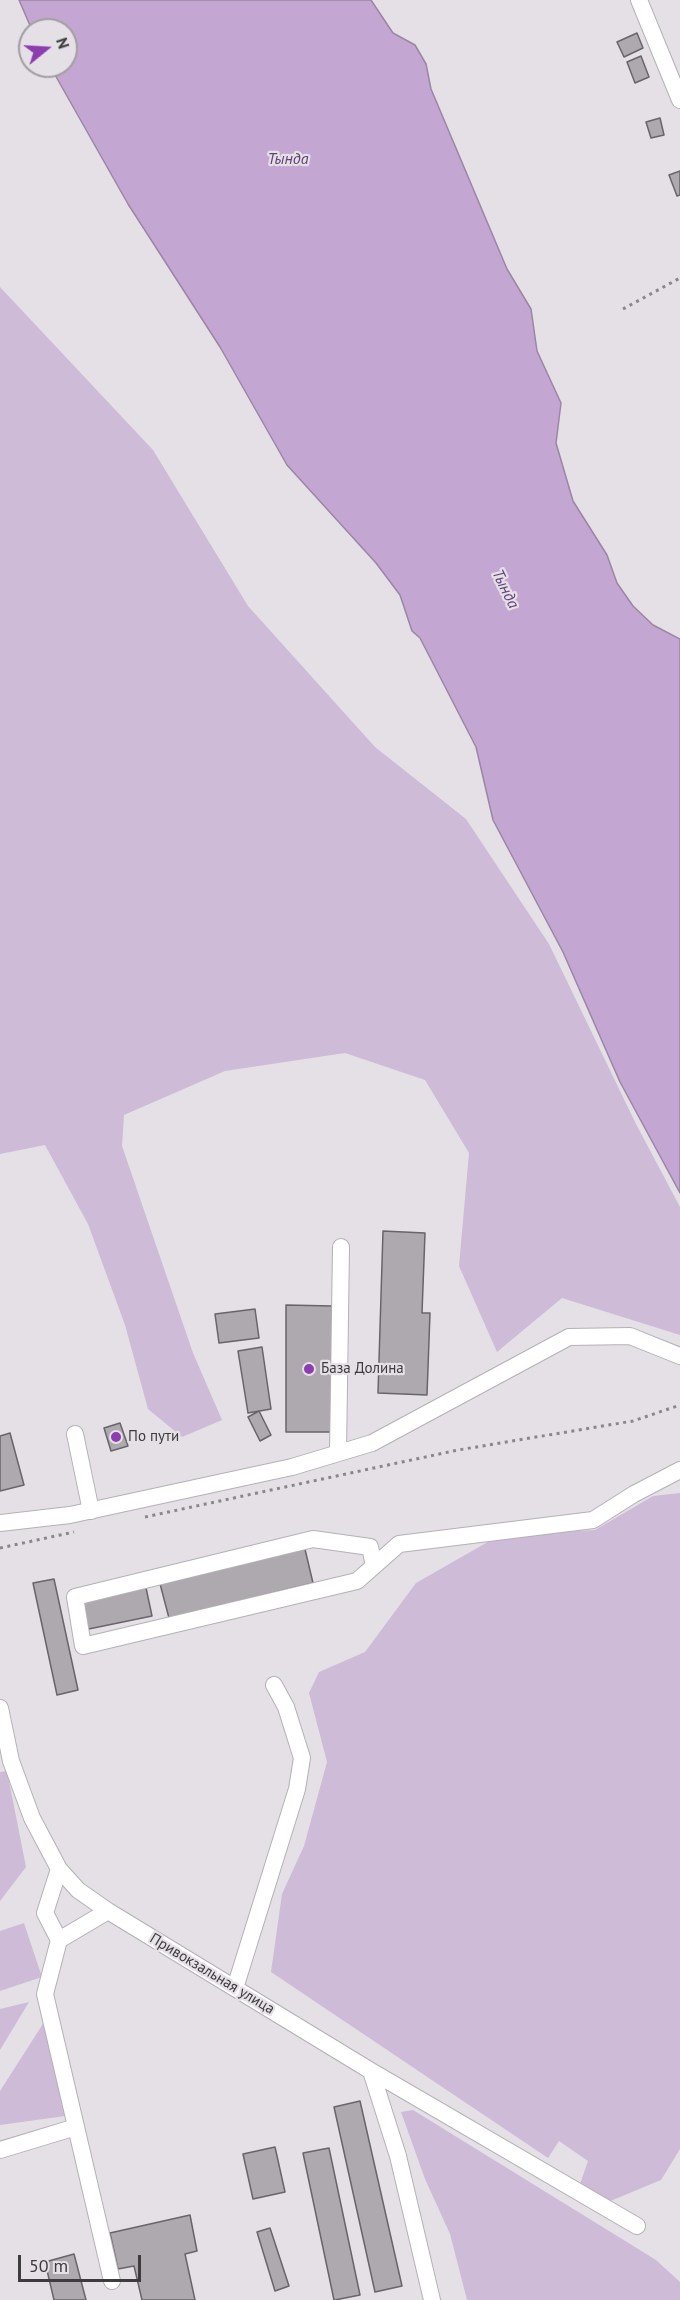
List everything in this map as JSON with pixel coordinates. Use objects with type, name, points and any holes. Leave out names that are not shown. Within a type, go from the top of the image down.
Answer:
[{"type":"street","points":[[639,0],[680,100]]},
{"type":"street","points":[[338,1453],[341,1246]]},
{"type":"street","points":[[0,1523],[91,1511],[292,1467],[372,1443],[569,1338],[630,1336],[680,1356]]},
{"type":"street","points":[[75,1434],[91,1511]]},
{"type":"street","points":[[374,1566],[369,1547],[313,1539],[75,1597],[83,1646],[357,1581],[399,1544],[593,1520],[634,1494],[680,1470]]},
{"type":"street","points":[[235,1988],[294,1798],[302,1758],[286,1707],[274,1685]]},
{"type":"street","name":"Привокзальная улица","points":[[0,1708],[5,1762],[59,1869],[78,1890],[108,1911],[371,2071],[637,2226]]},
{"type":"street","points":[[59,1869],[45,1913],[59,1940],[45,1994],[112,2281]]},
{"type":"street","points":[[59,1940],[108,1911]]},
{"type":"street","points":[[371,2071],[398,2156],[432,2300]]},
{"type":"street","points":[[0,2150],[76,2127]]},
{"type":"path","points":[[623,309],[680,278]]},
{"type":"path","points":[[137,1519],[458,1450],[633,1421],[680,1405]]},
{"type":"path","points":[[0,1548],[80,1531]]},
{"type":"shaded area","points":[[0,287],[153,450],[248,606],[375,747],[466,819],[549,944],[636,1124],[680,1207],[680,1335],[562,1298],[497,1352],[459,1266],[469,1153],[425,1080],[345,1053],[225,1071],[124,1115],[122,1146],[193,1353],[222,1420],[182,1437],[148,1409],[125,1325],[88,1224],[45,1145],[0,1154]]},
{"type":"shaded area","points":[[680,1493],[680,2149],[661,2180],[608,2202],[580,2184],[588,2161],[559,2141],[548,2158],[271,1972],[282,1894],[304,1846],[327,1762],[309,1693],[319,1672],[365,1652],[416,1583],[500,1535],[595,1530],[653,1496]]},
{"type":"shaded area","points":[[7,1771],[26,1867],[0,1901],[0,1772]]},
{"type":"shaded area","points":[[24,1923],[42,1977],[0,1991],[0,1931]]},
{"type":"shaded area","points":[[29,2002],[0,2050],[0,2009]]},
{"type":"shaded area","points":[[46,2019],[65,2116],[0,2125],[0,2091]]},
{"type":"shaded area","points":[[413,2110],[656,2260],[680,2282],[680,2300],[467,2300],[450,2234],[425,2179],[401,2112]]},
{"type":"water","name":"Тында","points":[[19,0],[371,0],[393,33],[415,45],[426,64],[431,89],[507,269],[531,309],[537,351],[561,403],[556,443],[573,501],[607,555],[617,583],[633,606],[653,625],[680,639],[680,1193],[620,1082],[563,952],[493,820],[476,747],[420,638],[412,631],[400,595],[376,563],[287,465],[220,347],[128,204],[57,78],[78,78],[78,18],[27,18]]},
{"type":"building","points":[[637,33],[643,48],[624,57],[617,42]]},
{"type":"building","points":[[641,56],[649,77],[635,83],[627,62]]},
{"type":"building","points":[[660,118],[664,135],[651,138],[646,122]]},
{"type":"building","points":[[680,171],[680,195],[677,196],[669,175]]},
{"type":"building","points":[[383,1231],[425,1233],[422,1313],[430,1313],[427,1395],[378,1393]]},
{"type":"building","name":"База Долина","points":[[286,1305],[332,1306],[332,1432],[286,1432]]},
{"type":"building","points":[[255,1309],[259,1338],[219,1343],[215,1314]]},
{"type":"building","points":[[262,1347],[271,1409],[248,1413],[238,1351]]},
{"type":"building","points":[[259,1411],[271,1435],[260,1441],[248,1417]]},
{"type":"building","name":"По пути","points":[[120,1423],[128,1446],[111,1451],[104,1428]]},
{"type":"building","points":[[10,1433],[24,1485],[0,1491],[0,1436]]},
{"type":"building","points":[[304,1545],[313,1583],[169,1618],[159,1580]]},
{"type":"building","points":[[54,1579],[78,1690],[57,1695],[33,1583]]},
{"type":"building","points":[[145,1583],[152,1616],[79,1631],[72,1598]]},
{"type":"building","points":[[360,2101],[402,2286],[375,2292],[334,2107]]},
{"type":"building","points":[[275,2147],[285,2192],[253,2199],[243,2154]]},
{"type":"building","points":[[329,2148],[360,2295],[335,2300],[303,2153]]},
{"type":"building","points":[[190,2215],[197,2251],[185,2254],[195,2300],[142,2300],[134,2266],[118,2269],[110,2233]]},
{"type":"building","points":[[270,2228],[289,2286],[275,2291],[257,2232]]},
{"type":"building","points":[[74,2254],[86,2300],[54,2300],[45,2262]]},
{"type":"place","name":"База Долина","points":[[309,1369]]},
{"type":"place","name":"По пути","points":[[116,1437]]}]
